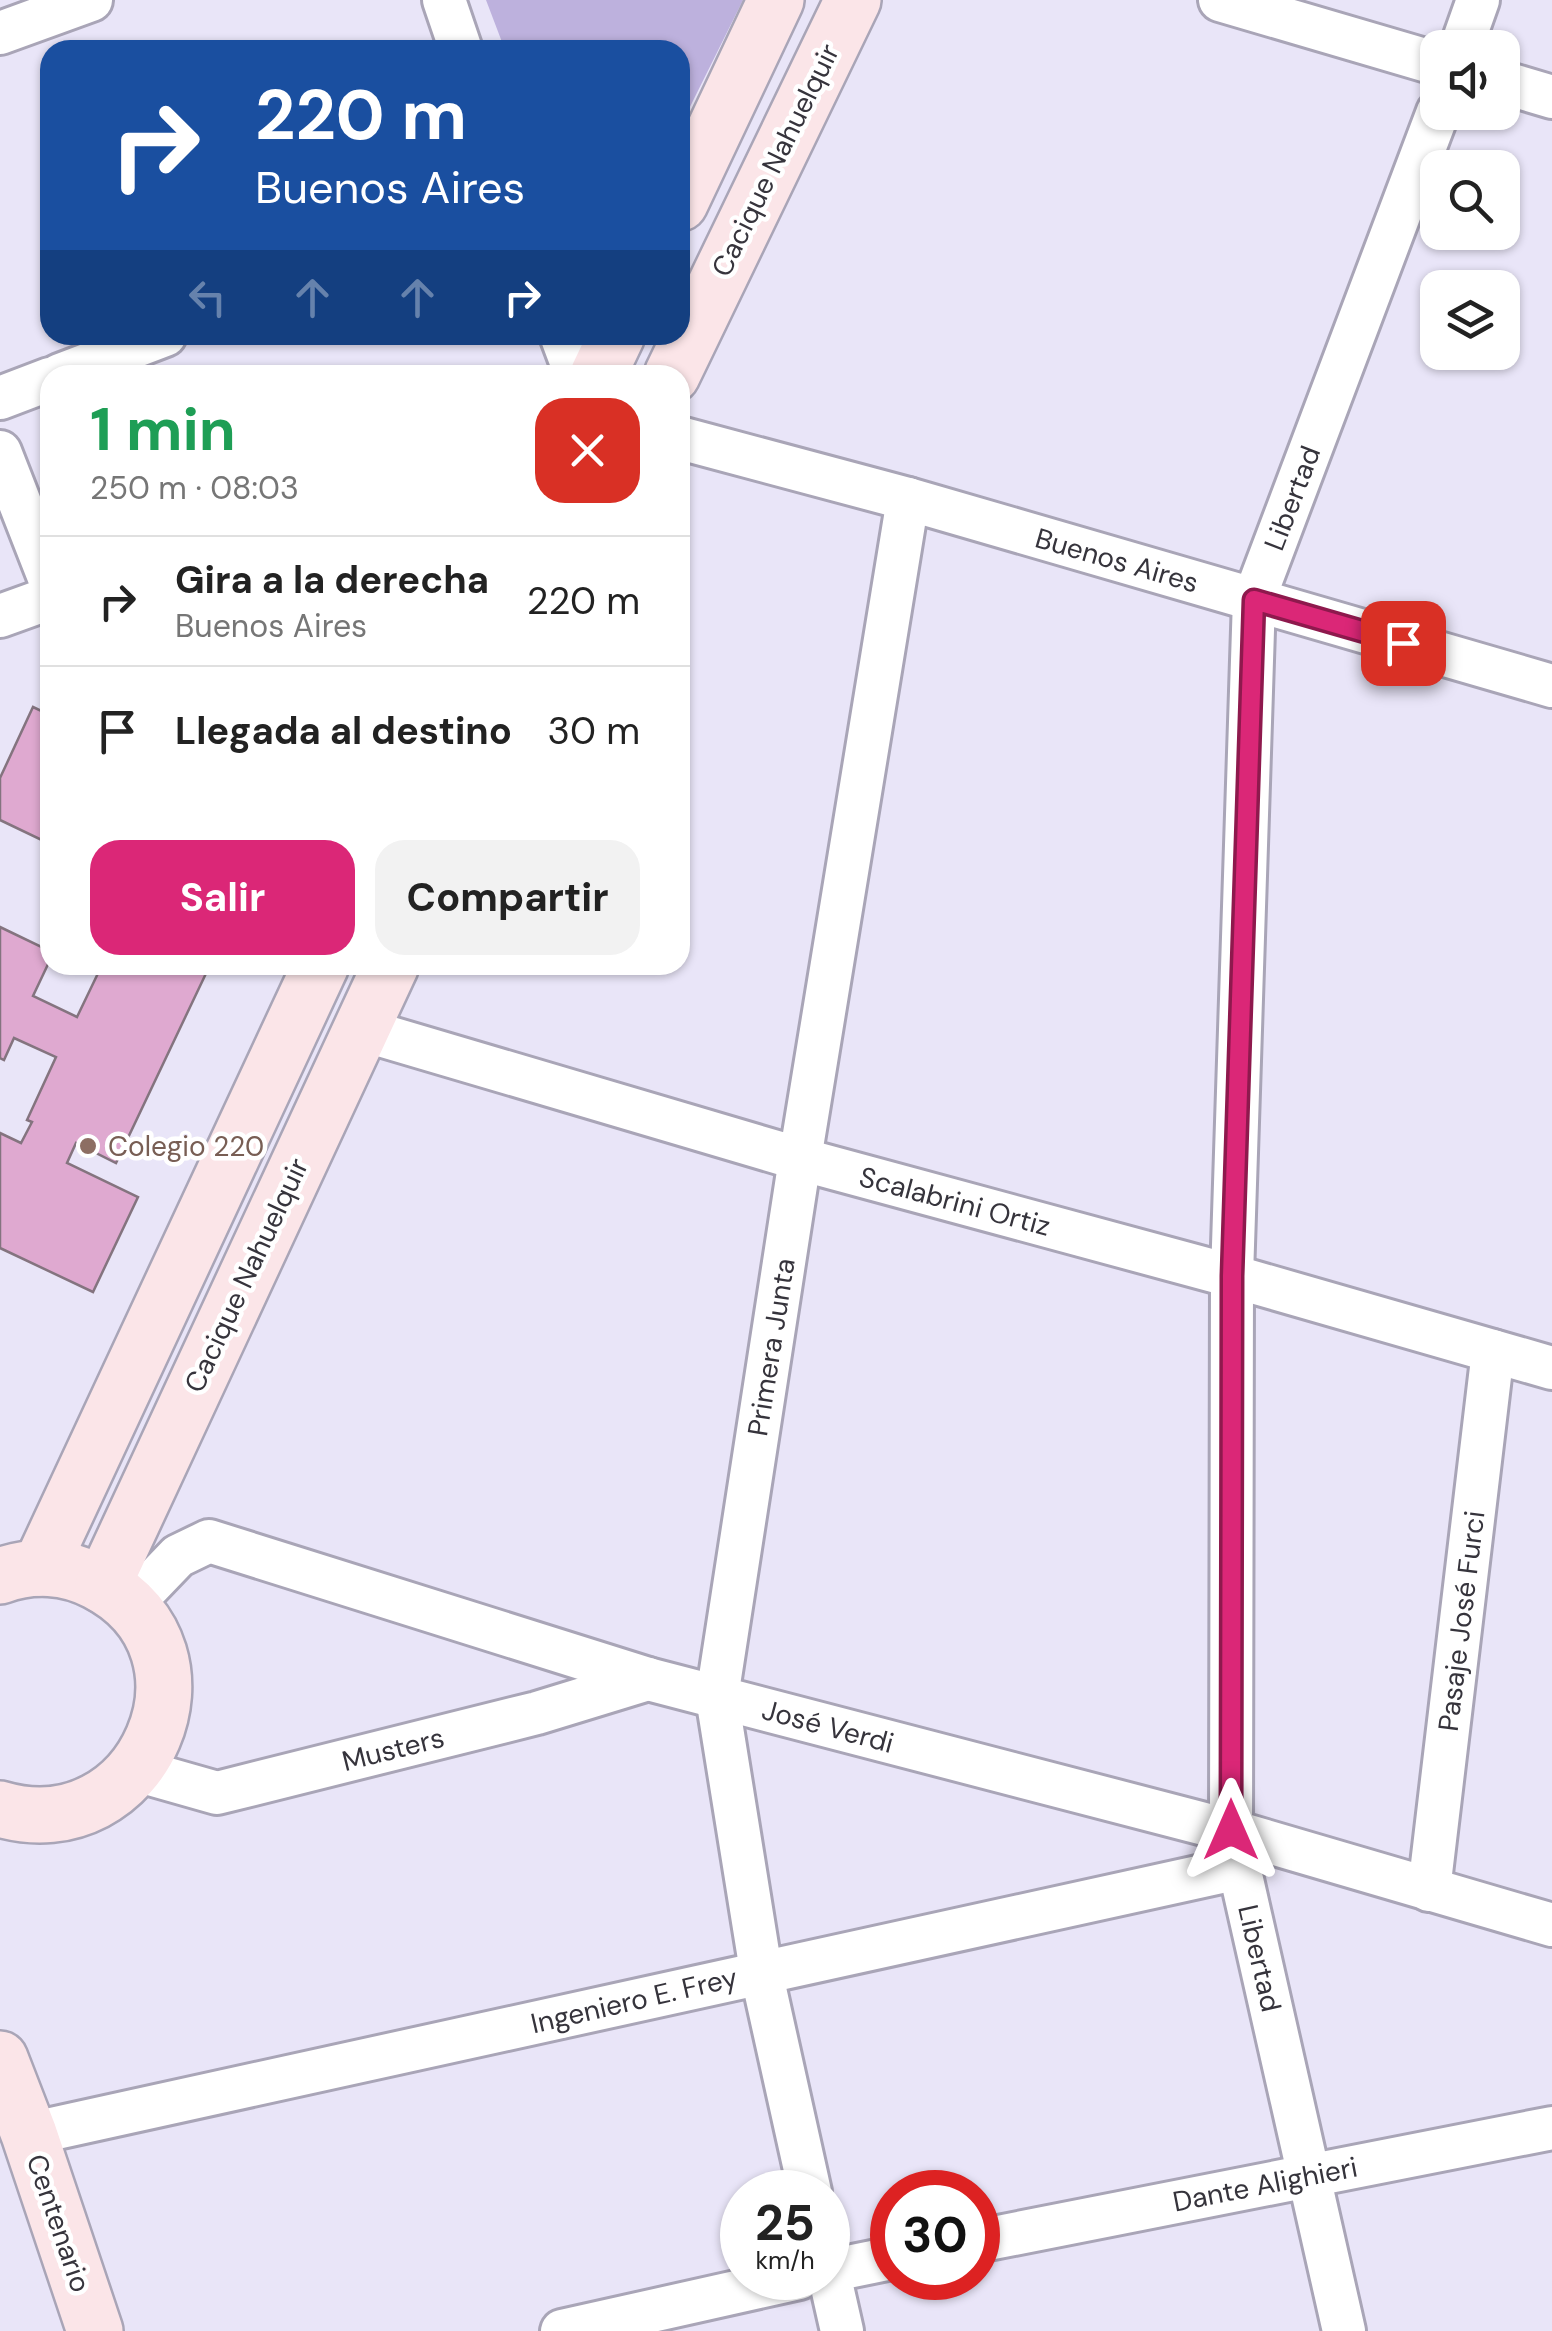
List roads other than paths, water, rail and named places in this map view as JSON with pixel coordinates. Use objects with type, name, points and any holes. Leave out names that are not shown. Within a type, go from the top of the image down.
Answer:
[{"type":"street","points":[[0,33],[91,0]]},
{"type":"street","points":[[444,0],[458,40]]},
{"type":"street","points":[[690,182],[776,0]]},
{"type":"street","name":"Cacique Nahuelquir","points":[[690,338],[853,0]]},
{"type":"street","points":[[1220,0],[1420,59]]},
{"type":"street","points":[[1468,30],[1478,0]]},
{"type":"street","points":[[1520,87],[1552,96]]},
{"type":"street","name":"Libertad","points":[[1344,2331],[1235,1849],[1232,1276],[1254,600],[1431,130]]},
{"type":"street","points":[[86,365],[139,345]]},
{"type":"street","points":[[0,398],[40,383]]},
{"type":"street","name":"Buenos Aires","points":[[690,441],[908,499],[1552,686]]},
{"type":"street","points":[[0,452],[40,554]]},
{"type":"street","name":"Primera Junta","points":[[805,2170],[761,1971],[718,1696],[800,1159],[908,499]]},
{"type":"street","points":[[0,616],[40,602]]},
{"type":"street","points":[[11,1824],[90,1805],[115,1790],[136,1770],[150,1748],[164,1700],[163,1674],[146,1626],[116,1596],[73,1572],[13,1567],[316,975]]},
{"type":"street","name":"Cacique Nahuelquir","points":[[116,1596],[386,975]]},
{"type":"street","name":"Scalabrini Ortiz","points":[[360,1029],[800,1159],[1552,1368]]},
{"type":"street","name":"Pasaje José Furci","points":[[1429,1890],[1493,1351]]},
{"type":"street","name":"José Verdi","points":[[116,1596],[209,1541],[648,1678],[1235,1849],[1429,1890],[1552,1926]]},
{"type":"street","name":"Musters","points":[[136,1770],[217,1794],[537,1713],[648,1678]]},
{"type":"street","name":"Ingeniero E. Frey","points":[[29,2134],[761,1971],[1235,1849]]},
{"type":"street","name":"Centenario","points":[[0,2059],[95,2331]]},
{"type":"street","name":"Dante Alighieri","points":[[1000,2237],[1552,2128]]},
{"type":"street","points":[[562,2331],[720,2296]]},
{"type":"street","points":[[835,2300],[842,2331]]},
{"type":"place","name":"Colegio 220","points":[[88,1146]]}]
